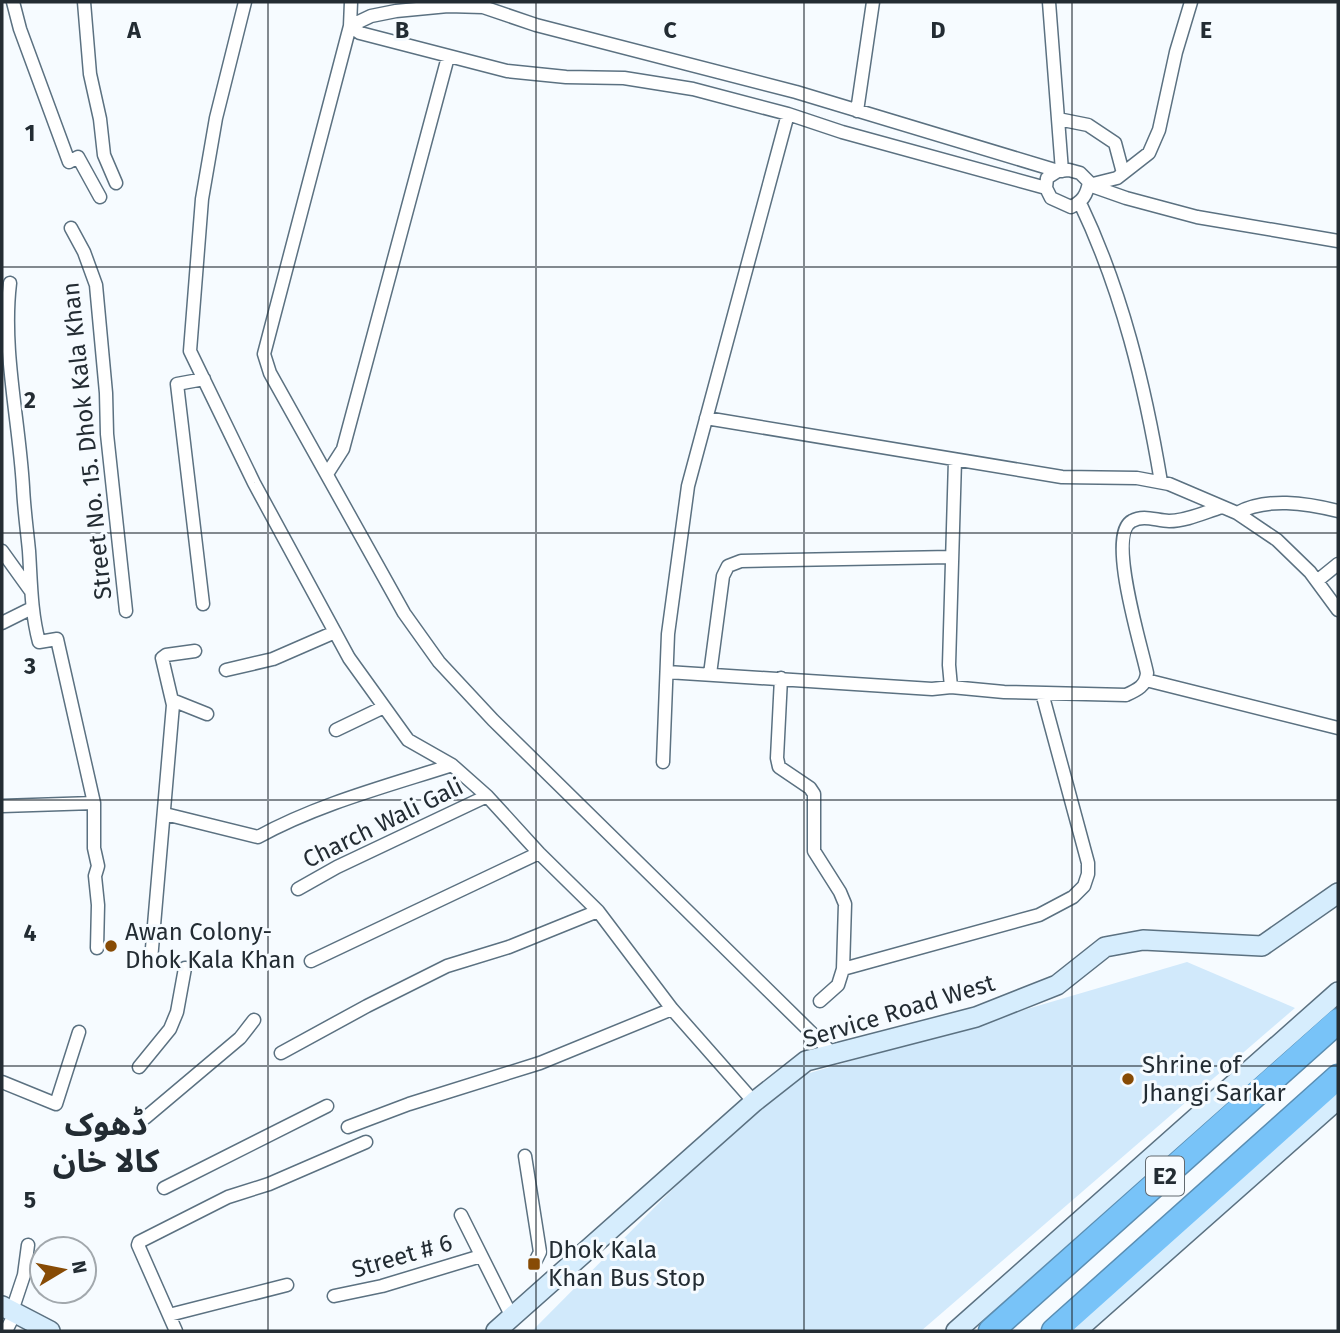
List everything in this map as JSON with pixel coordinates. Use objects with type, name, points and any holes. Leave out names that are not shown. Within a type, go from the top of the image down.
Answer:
[{"type":"highway","name":"E2","points":[[990,1331],[1338,1021]]},
{"type":"highway","name":"E2","points":[[1054,1331],[1338,1077]]},
{"type":"street","points":[[13,2],[20,29],[69,162],[78,157],[100,197]]},
{"type":"street","points":[[84,2],[90,74],[100,119],[104,155],[116,183]]},
{"type":"street","points":[[245,2],[216,118],[202,199],[190,351],[254,483],[349,658],[408,740],[452,765],[487,796],[539,853],[598,911],[672,1009],[754,1102]]},
{"type":"street","points":[[351,2],[351,26],[264,354],[270,373],[404,613],[439,662],[493,720],[833,1055]]},
{"type":"street","points":[[857,111],[873,2]]},
{"type":"street","points":[[1049,2],[1060,171]]},
{"type":"street","points":[[1089,186],[1117,178],[1149,153],[1159,130],[1191,2]]},
{"type":"street","points":[[351,26],[371,16],[396,11],[448,6],[483,7],[536,25],[796,92],[1060,171],[1080,173],[1089,182],[1080,203],[1070,207],[1051,198],[1046,188],[1048,178],[1060,171]]},
{"type":"street","points":[[351,26],[360,33],[507,71],[566,77],[624,78],[693,89],[1046,188]]},
{"type":"street","points":[[327,474],[342,449],[448,57]]},
{"type":"street","points":[[663,762],[668,634],[688,486],[788,114]]},
{"type":"street","points":[[1058,119],[1088,125],[1115,143],[1123,173]]},
{"type":"street","points":[[1089,186],[1197,217],[1338,241]]},
{"type":"street","points":[[1080,203],[1108,268],[1127,326],[1161,482]]},
{"type":"street","name":"Street No. 15. Dhok Kala Khan","points":[[71,228],[84,252],[96,285],[107,434],[126,611]]},
{"type":"street","points":[[10,283],[7,305],[9,335],[32,608],[39,642],[57,639],[94,803],[94,848],[98,866],[95,876],[97,948]]},
{"type":"street","points":[[203,604],[177,384],[204,379]]},
{"type":"street","points":[[706,418],[1062,477],[1137,478],[1161,482],[1237,513],[1277,540],[1317,581],[1338,610]]},
{"type":"street","points":[[951,687],[949,665],[955,460]]},
{"type":"street","points":[[1237,513],[1248,508],[1299,503],[1338,511]]},
{"type":"street","points":[[667,672],[932,689],[951,687],[1126,695],[1139,689],[1146,680],[1147,673],[1128,594],[1122,541],[1126,526],[1138,519],[1187,519],[1222,507]]},
{"type":"street","points":[[2,551],[30,590]]},
{"type":"street","points":[[710,674],[723,576],[728,566],[741,561],[951,557]]},
{"type":"street","points":[[1317,581],[1338,564]]},
{"type":"street","points":[[2,623],[32,608]]},
{"type":"street","points":[[226,670],[273,659],[335,632]]},
{"type":"street","points":[[151,960],[165,814],[172,700],[163,656],[195,651]]},
{"type":"street","points":[[780,678],[777,758],[779,767],[810,788],[814,794],[814,851],[845,904],[843,969],[838,985],[820,1001]]},
{"type":"street","points":[[1146,680],[1338,728]]},
{"type":"street","points":[[843,969],[1040,915],[1073,897],[1084,886],[1088,863],[1042,693]]},
{"type":"street","points":[[172,700],[207,714]]},
{"type":"street","points":[[336,730],[384,707]]},
{"type":"street","points":[[165,814],[258,837],[351,797],[452,765]]},
{"type":"street","name":"Charch Wali Gali","points":[[298,889],[337,867],[487,796]]},
{"type":"street","points":[[2,806],[94,803]]},
{"type":"street","points":[[311,961],[539,853]]},
{"type":"street","name":"Service Road West","points":[[496,1331],[754,1102],[806,1061],[988,1013],[1057,985],[1105,947],[1143,940],[1262,946],[1338,893]]},
{"type":"street","points":[[281,1053],[447,966],[509,947],[598,911]]},
{"type":"street","points":[[139,1067],[170,1029],[177,1012],[185,968]]},
{"type":"street","points":[[956,1331],[1338,992]]},
{"type":"street","points":[[348,1128],[409,1104],[540,1063],[672,1009]]},
{"type":"street","points":[[145,1118],[240,1038],[254,1020]]},
{"type":"street","points":[[2,1082],[56,1104],[79,1032]]},
{"type":"street","points":[[1076,1331],[1338,1099]]},
{"type":"street","points":[[164,1188],[327,1106]]},
{"type":"street","points":[[176,1331],[139,1242],[228,1197],[269,1184],[366,1142]]},
{"type":"street","points":[[524,1156],[540,1252],[534,1264]]},
{"type":"street","points":[[461,1215],[512,1317]]},
{"type":"street","points":[[6,1331],[10,1310],[23,1275],[28,1245]]},
{"type":"street","name":"Street # 6","points":[[334,1296],[382,1286],[481,1256]]},
{"type":"street","points":[[169,1315],[287,1285]]},
{"type":"street","points":[[10,1310],[50,1331]]},
{"type":"shaded area","points":[[1187,962],[1295,1008],[921,1331],[532,1331],[779,1082]]},
{"type":"place","name":"Awan Colony- Dhok Kala Khan","points":[[111,946]]},
{"type":"place","name":"Shrine of Jhangi Sarkar","points":[[1128,1079]]},
{"type":"place","name":"Dhok Kala Khan Bus Stop","points":[[534,1264]]},
{"type":"district","name":"ڈھوک کالا خان","points":[[106,1142]]}]
